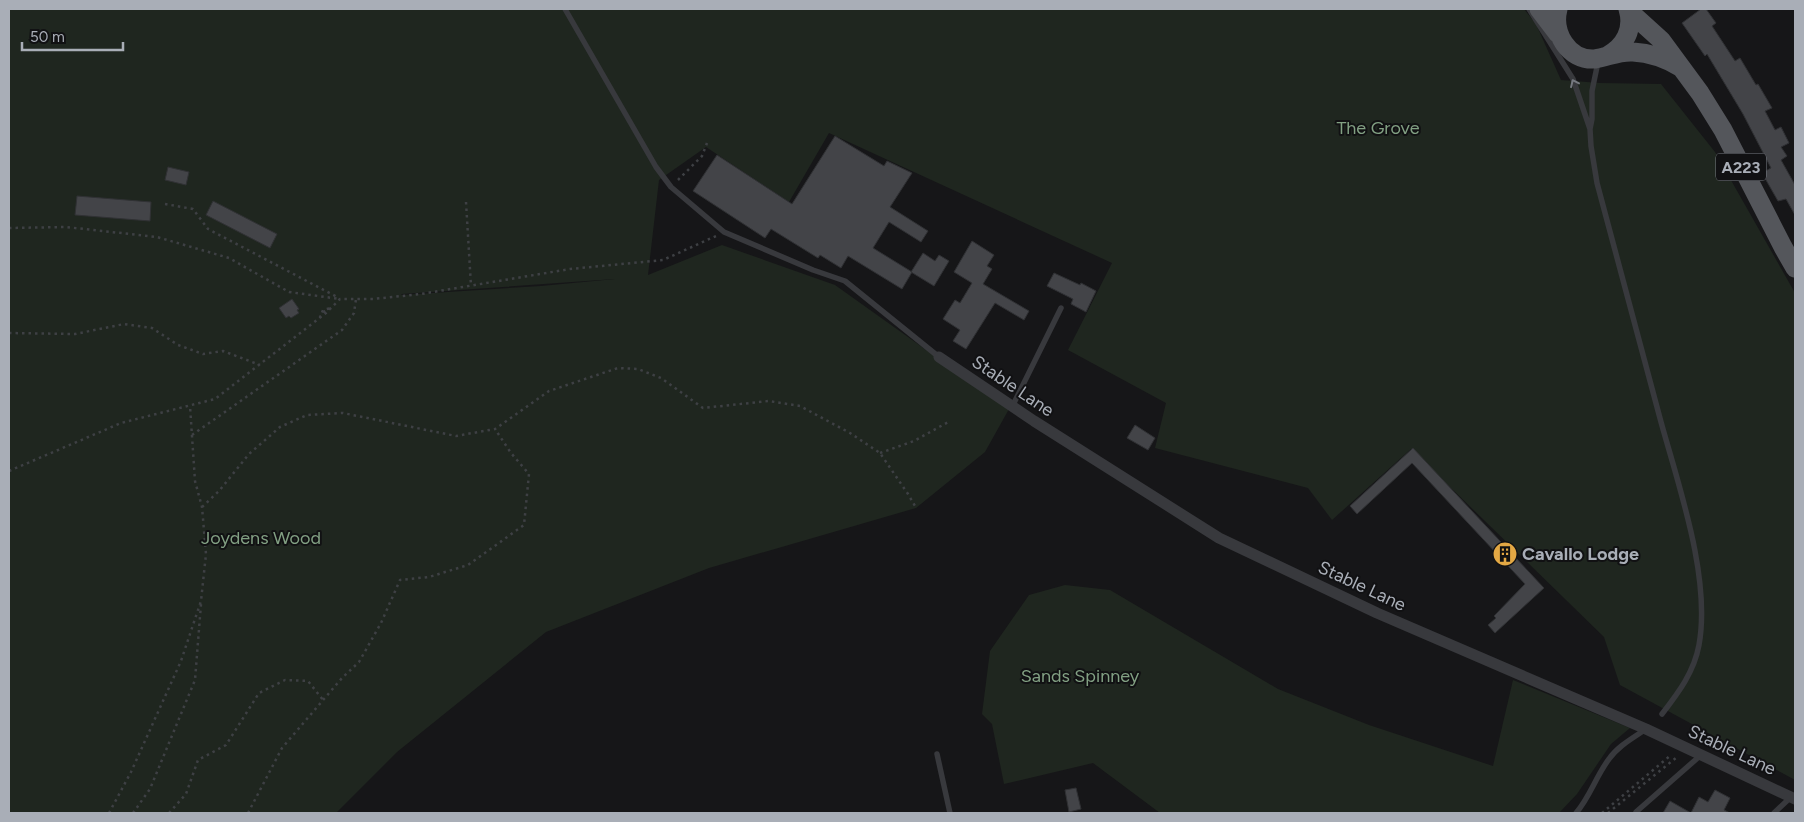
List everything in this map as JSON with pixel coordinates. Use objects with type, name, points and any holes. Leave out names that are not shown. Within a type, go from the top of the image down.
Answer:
[{"type":"main road","name":"A223","points":[[1538,9],[1564,44],[1572,52],[1586,58],[1603,57],[1623,51],[1645,53],[1664,58],[1683,69]]},
{"type":"main road","points":[[1558,9],[1556,22],[1558,34]]},
{"type":"main road","name":"A223","points":[[1603,57],[1616,51],[1623,43],[1628,33],[1630,22],[1628,10]]},
{"type":"main road","name":"A223","points":[[1628,10],[1661,40],[1700,93],[1723,130],[1795,268]]},
{"type":"street","name":"Stable Lane","points":[[939,357],[1012,407],[1219,538],[1377,613],[1646,728],[1793,798]]},
{"type":"lane","points":[[565,9],[656,167],[672,187],[724,232],[813,270],[845,281],[939,357]]},
{"type":"lane","points":[[1530,9],[1573,79],[1584,116],[1590,128]]},
{"type":"lane","points":[[1603,57],[1593,82],[1590,128],[1597,183],[1679,487],[1699,574],[1702,615],[1699,645],[1692,669],[1682,689],[1662,714]]},
{"type":"lane","points":[[1012,407],[1061,308]]},
{"type":"lane","points":[[1576,813],[1588,797],[1609,759],[1618,748],[1646,728]]},
{"type":"lane","points":[[937,754],[950,813]]},
{"type":"lane","points":[[1638,813],[1636,812],[1702,754]]},
{"type":"lane","points":[[1774,813],[1793,798]]},
{"type":"path","points":[[672,187],[702,156],[707,143]]},
{"type":"path","points":[[466,202],[470,286]]},
{"type":"path","points":[[165,204],[194,209],[208,228],[340,299]]},
{"type":"path","points":[[9,228],[66,227],[157,236],[229,258],[290,292],[340,299],[373,299],[421,294],[570,269],[664,260],[724,232]]},
{"type":"path","points":[[9,471],[121,423],[215,400],[340,299]]},
{"type":"path","points":[[192,435],[342,330],[354,313],[356,299]]},
{"type":"path","points":[[9,332],[75,334],[124,324],[152,328],[178,346],[203,354],[223,351],[260,364]]},
{"type":"path","points":[[202,507],[219,491],[249,454],[280,427],[306,414],[343,413],[456,436],[496,429],[549,391],[618,368],[638,369],[661,378],[703,408],[769,401],[800,406],[850,432],[880,453],[915,506]]},
{"type":"path","points":[[133,813],[150,789],[195,680],[206,554],[202,507],[195,481],[190,406]]},
{"type":"path","points":[[880,453],[914,441],[950,421]]},
{"type":"path","points":[[248,813],[282,748],[342,678],[360,662],[381,623],[400,580],[429,577],[468,565],[524,526],[529,474],[511,453],[496,429]]},
{"type":"path","points":[[109,813],[131,772],[181,661],[202,601]]},
{"type":"path","points":[[169,813],[186,794],[198,760],[226,745],[259,693],[285,680],[308,682],[323,700]]},
{"type":"path","points":[[1602,813],[1685,747]]},
{"type":"path","points":[[1608,813],[1685,747]]},
{"type":"green space","points":[[9,9],[1524,9],[1536,24],[1561,80],[1661,84],[1715,152],[1795,293],[1795,780],[1620,685],[1604,637],[1411,449],[1332,520],[1308,488],[1155,448],[1166,403],[1068,350],[1112,263],[829,133],[789,202],[706,147],[659,180],[648,275],[722,245],[835,285],[1009,409],[985,452],[916,508],[709,568],[546,632],[397,752],[336,813],[9,813]],"holes":[[[615,279],[541,286],[401,295]]]},
{"type":"green space","name":"Sands Spinney","points":[[1065,585],[1110,590],[1278,689],[1369,725],[1493,766],[1513,680],[1630,728],[1611,744],[1577,794],[1559,813],[1160,813],[1093,763],[1004,784],[992,724],[982,714],[990,651],[1029,595]]},
{"type":"building","points":[[1701,9],[1706,9],[1716,23],[1712,26],[1735,61],[1740,58],[1756,85],[1758,84],[1772,108],[1765,111],[1775,130],[1781,127],[1789,143],[1781,147],[1787,156],[1781,160],[1795,185],[1795,215],[1786,199],[1778,201],[1762,173],[1771,168],[1743,114],[1707,54],[1705,56],[1682,23]]},
{"type":"building","points":[[835,136],[884,166],[887,161],[912,173],[890,207],[928,231],[921,242],[889,222],[873,248],[912,272],[902,289],[848,256],[841,268],[820,255],[818,258],[771,229],[765,238],[693,191],[717,155],[792,204]]},
{"type":"building","points":[[168,167],[189,172],[186,185],[165,180]]},
{"type":"building","points":[[77,196],[151,202],[150,221],[75,215]]},
{"type":"building","points":[[213,201],[277,234],[270,248],[206,215]]},
{"type":"building","points":[[972,241],[994,255],[987,266],[992,269],[983,284],[1029,311],[1024,320],[995,303],[966,349],[953,341],[960,330],[943,319],[955,300],[960,303],[972,283],[954,272]]},
{"type":"building","points":[[923,253],[935,261],[939,255],[949,261],[934,286],[911,272]]},
{"type":"building","points":[[1054,273],[1096,291],[1086,312],[1071,304],[1073,299],[1047,286]]},
{"type":"building","points":[[292,299],[299,309],[297,310],[299,313],[291,318],[289,316],[286,318],[279,308]]},
{"type":"building","points":[[1135,425],[1155,438],[1148,450],[1127,438]]},
{"type":"building","name":"Cavallo Lodge","points":[[1413,448],[1544,588],[1495,633],[1488,625],[1496,618],[1494,616],[1525,584],[1412,463],[1357,514],[1350,506]]},
{"type":"building","points":[[1076,788],[1081,809],[1069,812],[1065,790]]},
{"type":"building","points":[[1715,790],[1730,798],[1724,810],[1730,813],[1691,813],[1699,797],[1708,802]]},
{"type":"building","points":[[1670,801],[1691,813],[1663,813]]},
{"type":"place","name":"Cavallo Lodge","points":[[1505,554]]},
{"type":"park label","name":"The Grove","points":[[1378,128]]},
{"type":"park label","name":"Joydens Wood","points":[[261,538]]}]
